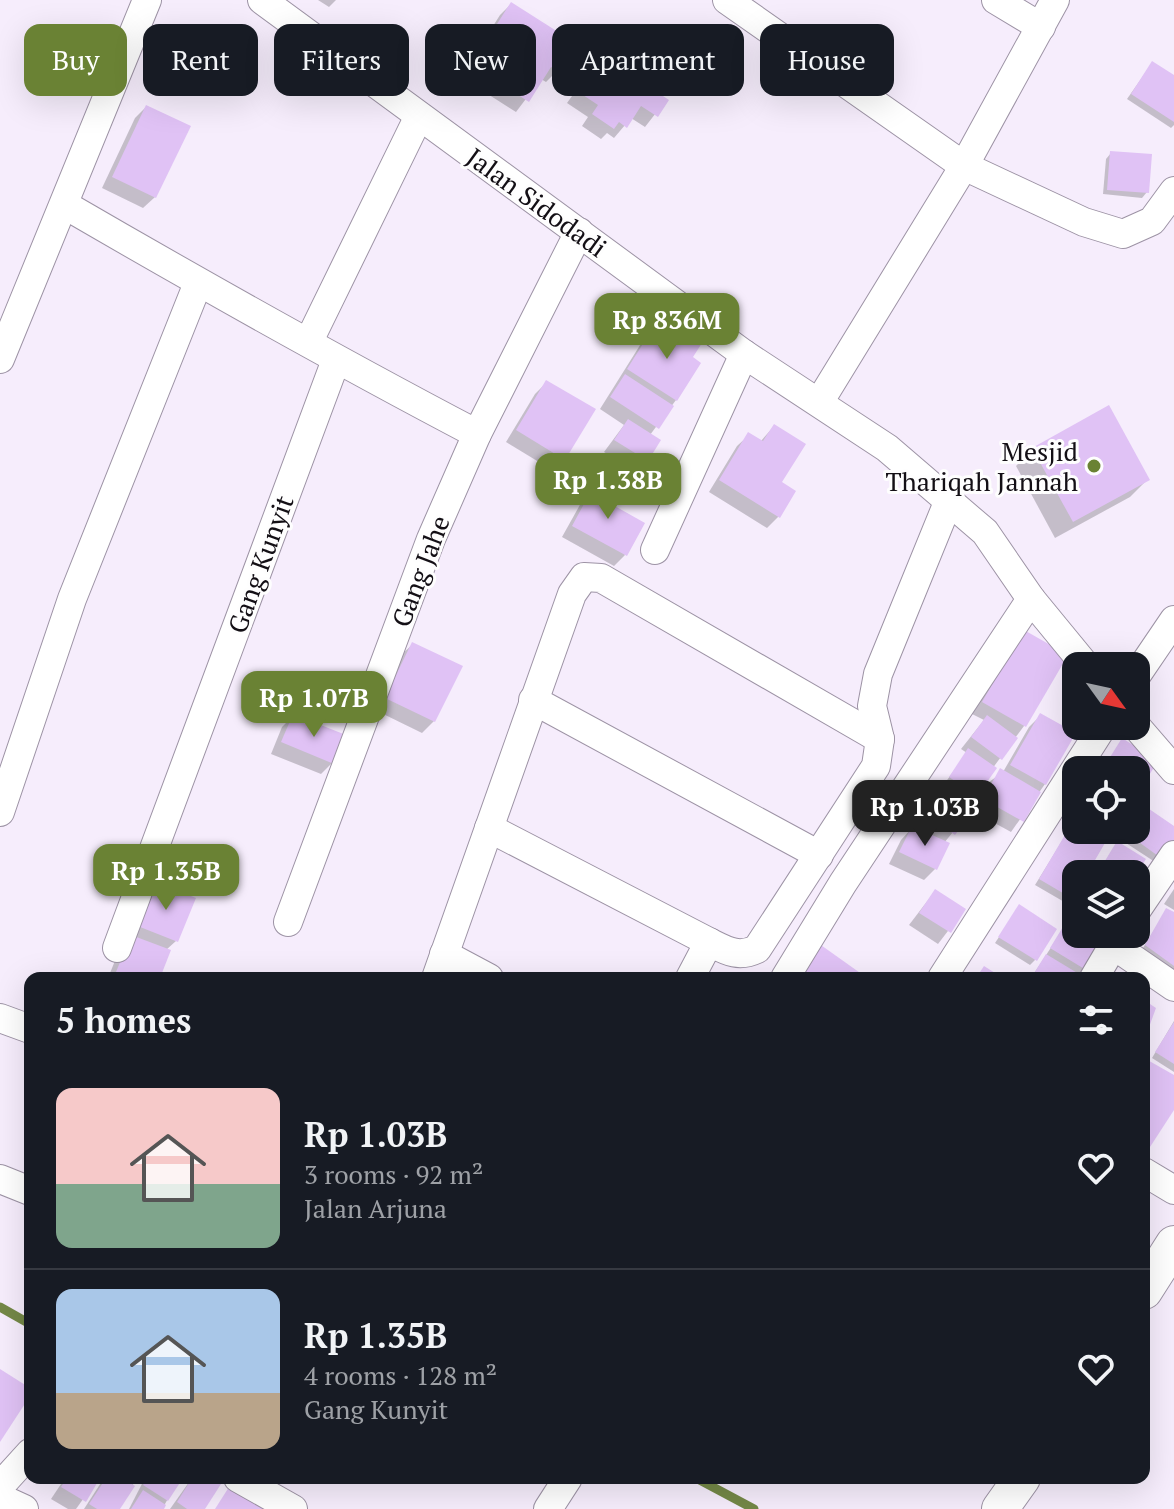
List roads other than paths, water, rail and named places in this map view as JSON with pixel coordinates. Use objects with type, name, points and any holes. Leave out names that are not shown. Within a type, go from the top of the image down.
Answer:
[{"type":"main road","points":[[1150,1282],[1174,1244]]},
{"type":"main road","points":[[1000,1509],[1018,1484]]},
{"type":"street","points":[[0,359],[147,0]]},
{"type":"street","name":"Jalan Sidodadi","points":[[262,0],[744,354],[820,401],[887,448],[985,532],[1031,599],[1075,652]]},
{"type":"street","points":[[727,0],[964,166],[1084,222],[1123,234],[1152,221],[1174,191]]},
{"type":"street","points":[[996,0],[1041,27]]},
{"type":"street","points":[[820,401],[964,166],[1055,0]]},
{"type":"street","points":[[309,341],[419,116]]},
{"type":"street","points":[[65,205],[198,283],[309,341],[336,360],[477,434]]},
{"type":"street","name":"Gang Jahe","points":[[288,922],[431,539],[477,434],[579,232]]},
{"type":"street","points":[[0,812],[72,599],[198,283]]},
{"type":"street","points":[[655,550],[744,354]]},
{"type":"street","name":"Gang Kunyit","points":[[117,948],[336,360]]},
{"type":"street","points":[[489,828],[730,953],[746,954],[757,949],[876,766],[880,739],[872,706],[878,674],[949,500]]},
{"type":"street","points":[[464,972],[440,966],[572,594],[584,577],[601,578],[880,739]]},
{"type":"street","points":[[789,972],[843,883],[1031,599]]},
{"type":"street","points":[[1150,655],[1174,620]]},
{"type":"street","points":[[533,700],[819,855]]},
{"type":"street","points":[[946,972],[1094,740]]},
{"type":"street","points":[[1148,740],[1174,770]]},
{"type":"street","points":[[1150,890],[1174,855]]},
{"type":"street","points":[[693,972],[709,942]]},
{"type":"street","points":[[1098,972],[1112,948]]},
{"type":"street","points":[[1127,948],[1174,987]]},
{"type":"street","points":[[0,1018],[24,1027]]},
{"type":"street","points":[[1150,1176],[1174,1190]]},
{"type":"street","points":[[0,1179],[24,1189]]},
{"type":"street","points":[[0,1486],[24,1460]]},
{"type":"street","points":[[249,1484],[293,1509]]},
{"type":"street","points":[[548,1509],[564,1484]]},
{"type":"street","points":[[0,1498],[24,1509]]},
{"type":"waterway","points":[[0,1307],[24,1321]]},
{"type":"waterway","points":[[707,1484],[754,1509]]},
{"type":"place","name":"Mesjid Thariqah Jannah","points":[[1094,466]]}]
